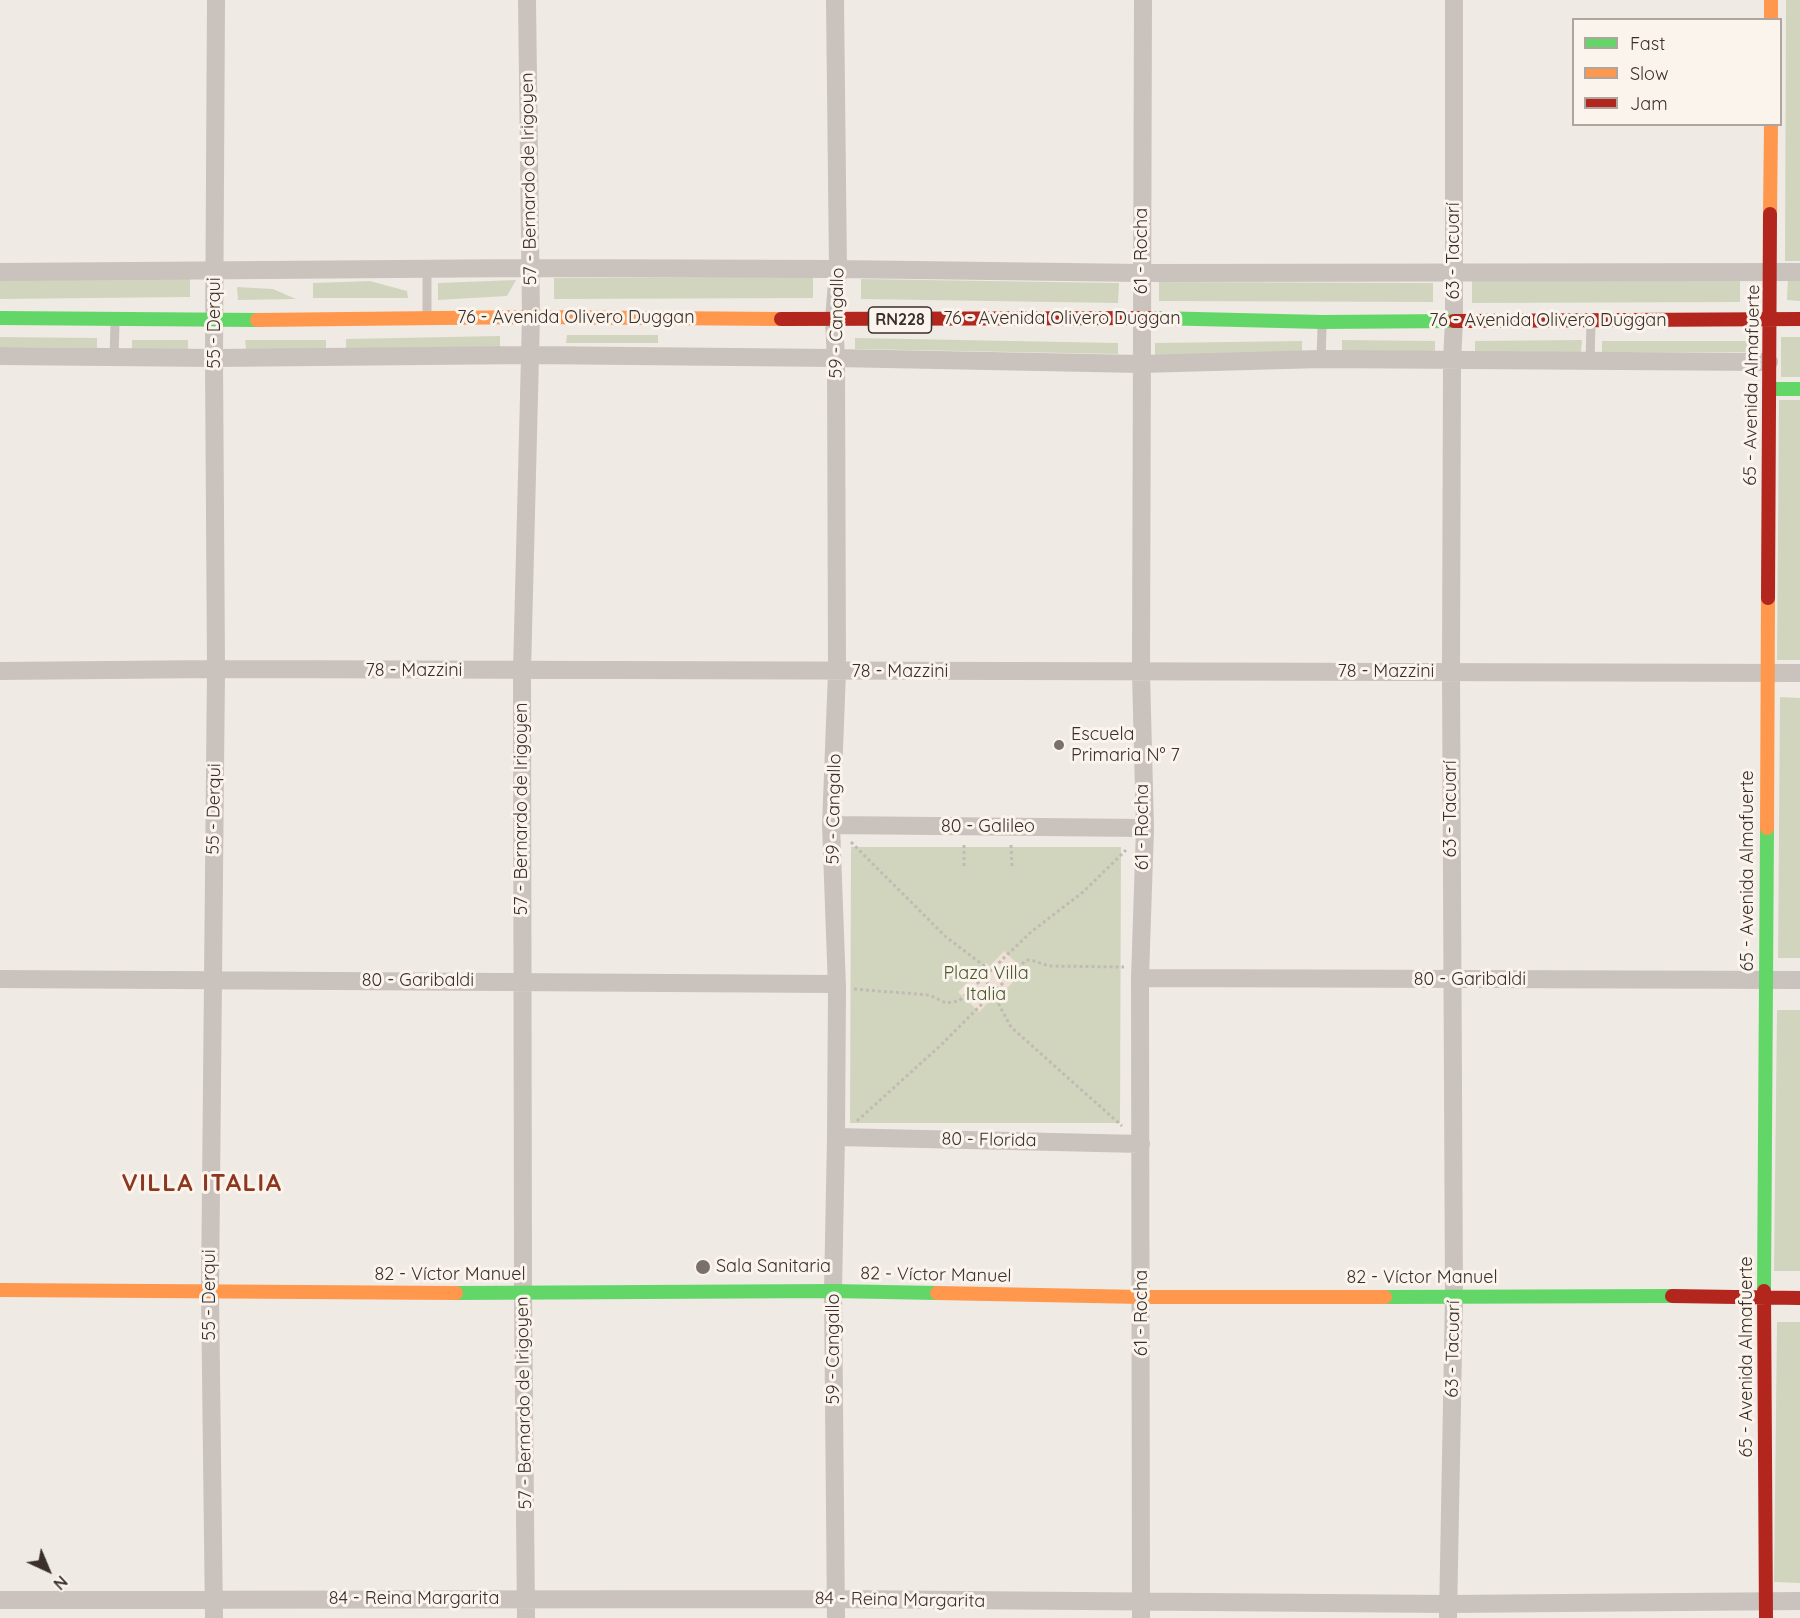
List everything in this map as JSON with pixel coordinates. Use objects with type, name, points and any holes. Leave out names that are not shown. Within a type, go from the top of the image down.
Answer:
[{"type":"main road","points":[[1771,0],[1771,18]]},
{"type":"main road","name":"65 - Avenida Almafuerte","points":[[1766,1610],[1764,1296],[1771,126]]},
{"type":"main road","name":"76 - Avenida Olivero Duggan","points":[[0,318],[216,320],[531,317],[834,320],[1141,318],[1322,322],[1800,319]]},
{"type":"main road","points":[[1769,389],[1800,389]]},
{"type":"main road","name":"82 - Víctor Manuel","points":[[0,1290],[523,1294],[833,1291],[1142,1297],[1764,1296],[1800,1298]]},
{"type":"street","name":"55 - Derqui","points":[[214,1609],[210,1291],[216,669],[214,358],[216,0]]},
{"type":"street","name":"57 - Bernardo de Irigoyen","points":[[526,1618],[522,671],[531,317],[527,0]]},
{"type":"street","name":"59 - Cangallo","points":[[835,0],[838,269],[834,320],[837,672],[831,825],[837,986],[838,1137],[833,1291],[836,1618]]},
{"type":"street","name":"61 - Rocha","points":[[1142,1610],[1141,973],[1145,828],[1141,673],[1140,364],[1143,0]]},
{"type":"street","name":"63 - Tacuarí","points":[[1448,1611],[1454,1296],[1451,671],[1454,0]]},
{"type":"street","points":[[0,272],[427,268],[838,269],[1141,273],[1800,272]]},
{"type":"street","name":"76 - Avenida Olivero Duggan","points":[[0,356],[214,358],[530,355],[1140,364],[1321,359],[1769,362]]},
{"type":"street","name":"78 - Mazzini","points":[[0,671],[216,669],[1800,673]]},
{"type":"street","name":"80 - Galileo","points":[[831,825],[1145,828]]},
{"type":"street","name":"80 - Garibaldi","points":[[1141,973],[1452,980],[1800,980]]},
{"type":"street","name":"80 - Garibaldi","points":[[0,979],[522,981],[837,986]]},
{"type":"street","name":"80 - Florida","points":[[838,1137],[1141,1144]]},
{"type":"street","name":"84 - Reina Margarita","points":[[0,1600],[214,1609],[526,1599],[836,1599],[1142,1610],[1448,1611],[1766,1610],[1800,1601]]},
{"type":"lane","points":[[427,268],[427,318]]},
{"type":"lane","points":[[114,357],[115,319]]},
{"type":"lane","points":[[1321,359],[1322,322]]},
{"type":"lane","points":[[1590,362],[1591,322]]},
{"type":"path","points":[[831,825],[862,852],[946,937],[991,971]]},
{"type":"path","points":[[964,826],[964,866]]},
{"type":"path","points":[[1011,827],[1012,867]]},
{"type":"path","points":[[837,986],[929,995],[946,1003],[959,1000],[1031,932],[1083,892],[1145,828]]},
{"type":"path","points":[[838,1137],[941,1045],[1026,960],[1049,966],[1141,973]]},
{"type":"path","points":[[984,977],[1011,1027],[1141,1144]]},
{"type":"green space","points":[[1786,0],[1800,0],[1800,261],[1785,261]]},
{"type":"green space","points":[[190,277],[190,297],[0,299],[0,279]]},
{"type":"green space","points":[[813,277],[813,298],[554,299],[554,278]]},
{"type":"green space","points":[[1788,277],[1800,278],[1800,301],[1787,300]]},
{"type":"green space","points":[[1740,278],[1740,302],[1472,303],[1472,279]]},
{"type":"green space","points":[[861,279],[1119,283],[1118,303],[861,299]]},
{"type":"green space","points":[[516,280],[507,296],[438,300],[438,283]]},
{"type":"green space","points":[[370,281],[407,291],[408,298],[313,298],[313,283]]},
{"type":"green space","points":[[1159,282],[1433,283],[1433,302],[1159,301]]},
{"type":"green space","points":[[237,287],[273,289],[296,299],[238,300]]},
{"type":"green space","points":[[567,335],[658,335],[658,343],[566,343]]},
{"type":"green space","points":[[500,336],[500,348],[346,351],[346,339]]},
{"type":"green space","points":[[0,337],[97,338],[97,348],[0,347]]},
{"type":"green space","points":[[1781,337],[1800,337],[1800,377],[1781,377]]},
{"type":"green space","points":[[855,338],[1118,343],[1118,354],[855,349]]},
{"type":"green space","points":[[132,340],[188,340],[188,350],[132,350]]},
{"type":"green space","points":[[245,340],[326,340],[326,349],[246,349]]},
{"type":"green space","points":[[1342,340],[1435,341],[1435,352],[1342,351]]},
{"type":"green space","points":[[1582,340],[1581,352],[1475,352],[1475,341]]},
{"type":"green space","points":[[1302,341],[1302,353],[1155,355],[1155,343]]},
{"type":"green space","points":[[1602,341],[1751,341],[1751,352],[1602,352]]},
{"type":"green space","points":[[1779,400],[1800,400],[1800,660],[1777,660]]},
{"type":"green space","points":[[1780,697],[1800,698],[1800,958],[1778,958]]},
{"type":"green space","name":"Plaza Villa Italia","points":[[851,847],[1121,847],[1120,1123],[850,1123]]},
{"type":"green space","points":[[1777,1010],[1800,1010],[1800,1271],[1774,1271]]},
{"type":"green space","points":[[1777,1322],[1800,1322],[1800,1583],[1774,1582]]},
{"type":"shaded area","points":[[1004,951],[1024,970],[1000,996],[997,993],[979,1012],[958,992],[986,963],[990,966]]},
{"type":"traffic: fast","points":[[0,318],[257,320]]},
{"type":"traffic: fast","points":[[1155,318],[1322,322],[1454,321]]},
{"type":"traffic: fast","points":[[1769,389],[1800,389]]},
{"type":"traffic: fast","points":[[1764,1291],[1767,828]]},
{"type":"traffic: fast","points":[[456,1293],[833,1291],[937,1293]]},
{"type":"traffic: fast","points":[[1385,1297],[1672,1296]]},
{"type":"traffic: slow","points":[[1771,0],[1771,18]]},
{"type":"traffic: slow","points":[[1770,214],[1771,126]]},
{"type":"traffic: slow","points":[[257,320],[531,317],[781,319]]},
{"type":"traffic: slow","points":[[1767,828],[1768,598]]},
{"type":"traffic: slow","points":[[0,1290],[456,1293]]},
{"type":"traffic: slow","points":[[937,1293],[1142,1297],[1385,1297]]},
{"type":"traffic: jam","points":[[1768,598],[1770,214]]},
{"type":"traffic: jam","points":[[781,319],[1155,318]]},
{"type":"traffic: jam","points":[[1454,321],[1800,319]]},
{"type":"traffic: jam","points":[[1764,1291],[1766,1618]]},
{"type":"traffic: jam","points":[[1672,1296],[1800,1298]]},
{"type":"place","name":"Escuela Primaria N° 7","points":[[1059,745]]},
{"type":"place","name":"Sala Sanitaria","points":[[703,1267]]},
{"type":"district","name":"VILLA ITALIA","points":[[202,1184]]}]
